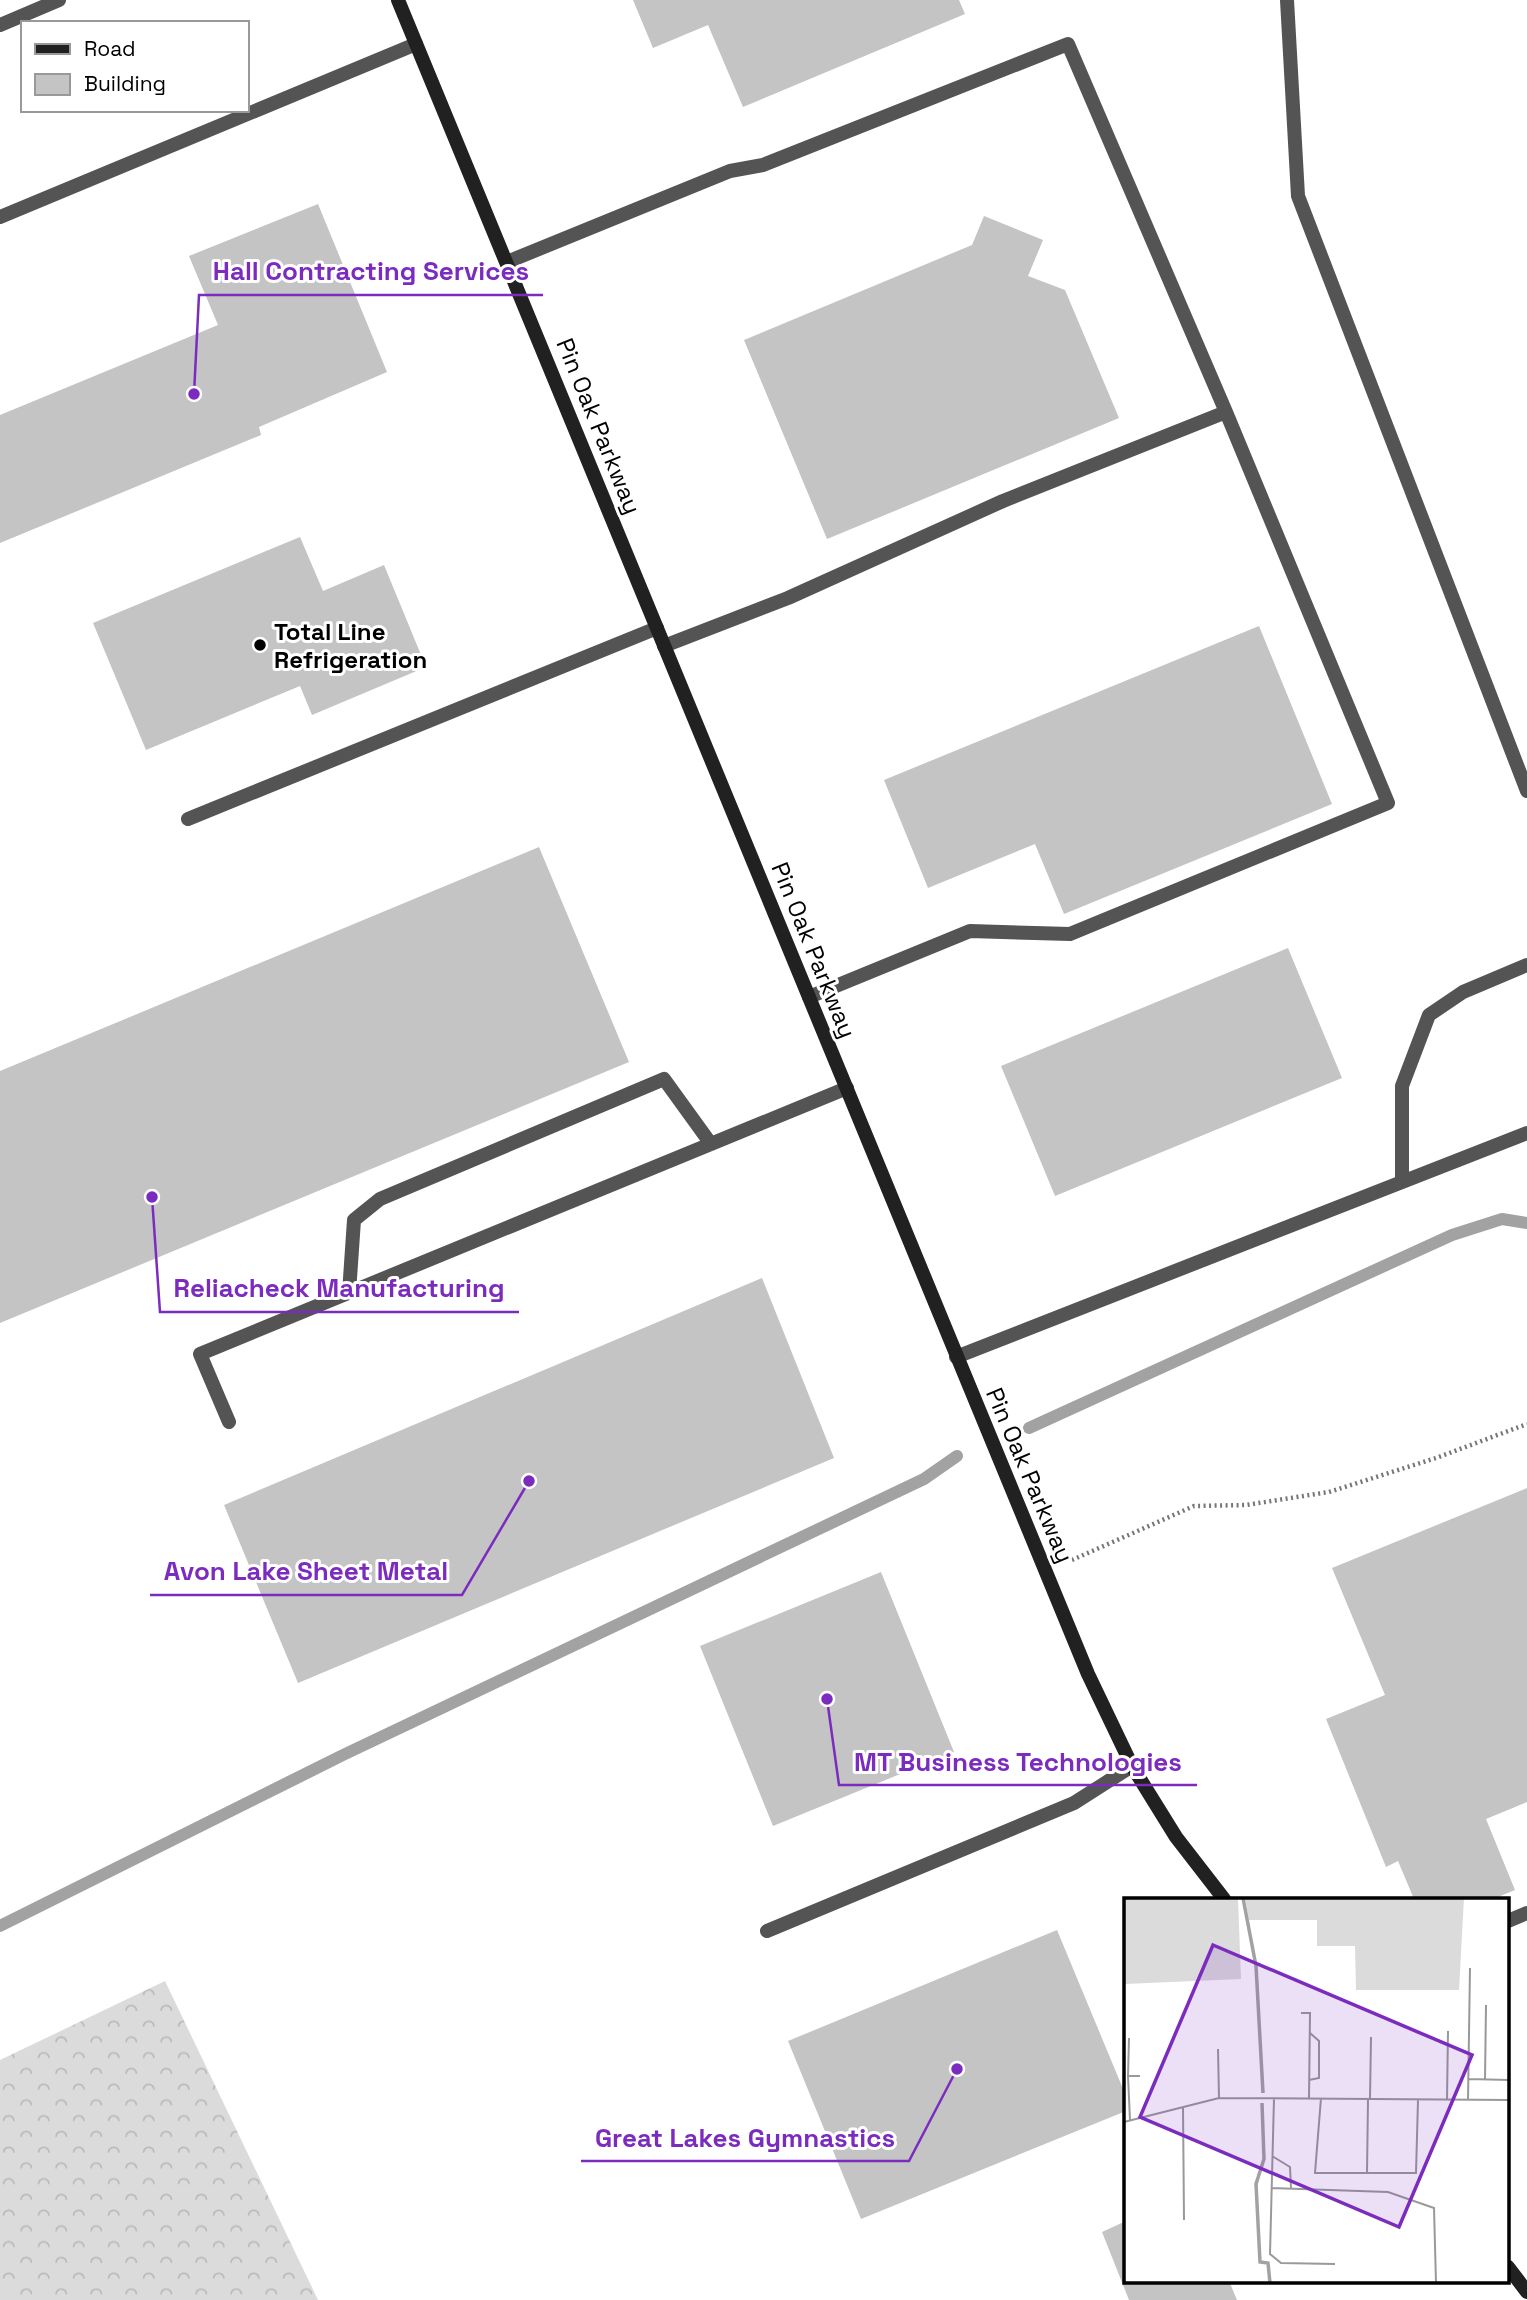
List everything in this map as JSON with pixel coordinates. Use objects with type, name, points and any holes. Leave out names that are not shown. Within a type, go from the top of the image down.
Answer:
[{"type":"street","name":"Pin Oak Parkway","points":[[398,0],[1088,1674],[1132,1766],[1176,1837],[1223,1898]]},
{"type":"street","points":[[1510,2270],[1527,2292]]},
{"type":"lane","points":[[0,25],[60,0]]},
{"type":"lane","points":[[1287,0],[1298,196],[1527,791]]},
{"type":"lane","points":[[0,217],[416,44]]},
{"type":"lane","points":[[507,262],[730,170],[763,165],[1068,44],[1226,412],[1388,803],[1070,934],[970,932],[809,997]]},
{"type":"lane","points":[[664,646],[788,598],[1003,501],[1226,412]]},
{"type":"lane","points":[[188,819],[657,628]]},
{"type":"lane","points":[[1402,1181],[1402,1086],[1429,1015],[1463,992],[1527,965]]},
{"type":"lane","points":[[349,1293],[354,1220],[380,1199],[664,1079],[711,1144]]},
{"type":"lane","points":[[229,1422],[200,1354],[847,1088]]},
{"type":"lane","points":[[956,1357],[1527,1133]]},
{"type":"lane","points":[[767,1931],[1074,1803],[1132,1766]]},
{"type":"lane","points":[[1510,1920],[1527,1913]]},
{"type":"path","points":[[1046,1572],[1194,1506],[1246,1505],[1329,1492],[1436,1458],[1527,1424]]},
{"type":"green space","points":[[165,1981],[318,2300],[0,2300],[0,2060]]},
{"type":"building","points":[[633,0],[959,0],[965,14],[743,107],[708,25],[653,48]]},
{"type":"building","points":[[318,204],[387,372],[259,427],[261,435],[0,543],[0,415],[218,325],[189,256]]},
{"type":"building","points":[[984,216],[1043,240],[1028,276],[1065,290],[1119,418],[827,539],[744,340],[972,245]]},
{"type":"building","name":"Total Line Refrigeration","points":[[300,537],[323,591],[384,565],[426,667],[312,715],[300,686],[146,750],[93,623]]},
{"type":"building","points":[[1259,626],[1332,804],[1064,914],[1035,844],[928,888],[884,780]]},
{"type":"building","points":[[539,847],[629,1062],[0,1323],[0,1071]]},
{"type":"building","points":[[1288,948],[1342,1078],[1055,1196],[1001,1066]]},
{"type":"building","points":[[762,1278],[834,1458],[298,1683],[224,1505]]},
{"type":"building","points":[[1527,1488],[1527,1802],[1486,1819],[1515,1890],[1495,1898],[1414,1898],[1398,1861],[1386,1867],[1326,1719],[1385,1695],[1332,1568]]},
{"type":"building","points":[[881,1572],[954,1752],[773,1826],[700,1646]]},
{"type":"building","points":[[1057,1930],[1124,2091],[1124,2112],[861,2219],[788,2041]]},
{"type":"building","points":[[1124,2222],[1124,2282],[1229,2282],[1237,2300],[1129,2300],[1102,2232]]},
{"type":"waterway","points":[[1029,1428],[1452,1235],[1502,1219],[1527,1223]]},
{"type":"waterway","points":[[0,1926],[343,1755],[924,1479],[957,1456]]},
{"type":"place","name":"Hall Contracting Services","points":[[194,394]]},
{"type":"place","name":"Total Line Refrigeration","points":[[260,645]]},
{"type":"place","name":"Reliacheck Manufacturing","points":[[152,1197]]},
{"type":"place","name":"Avon Lake Sheet Metal","points":[[529,1481]]},
{"type":"place","name":"MT Business Technologies","points":[[827,1699]]},
{"type":"place","name":"Great Lakes Gymnastics","points":[[957,2069]]}]
